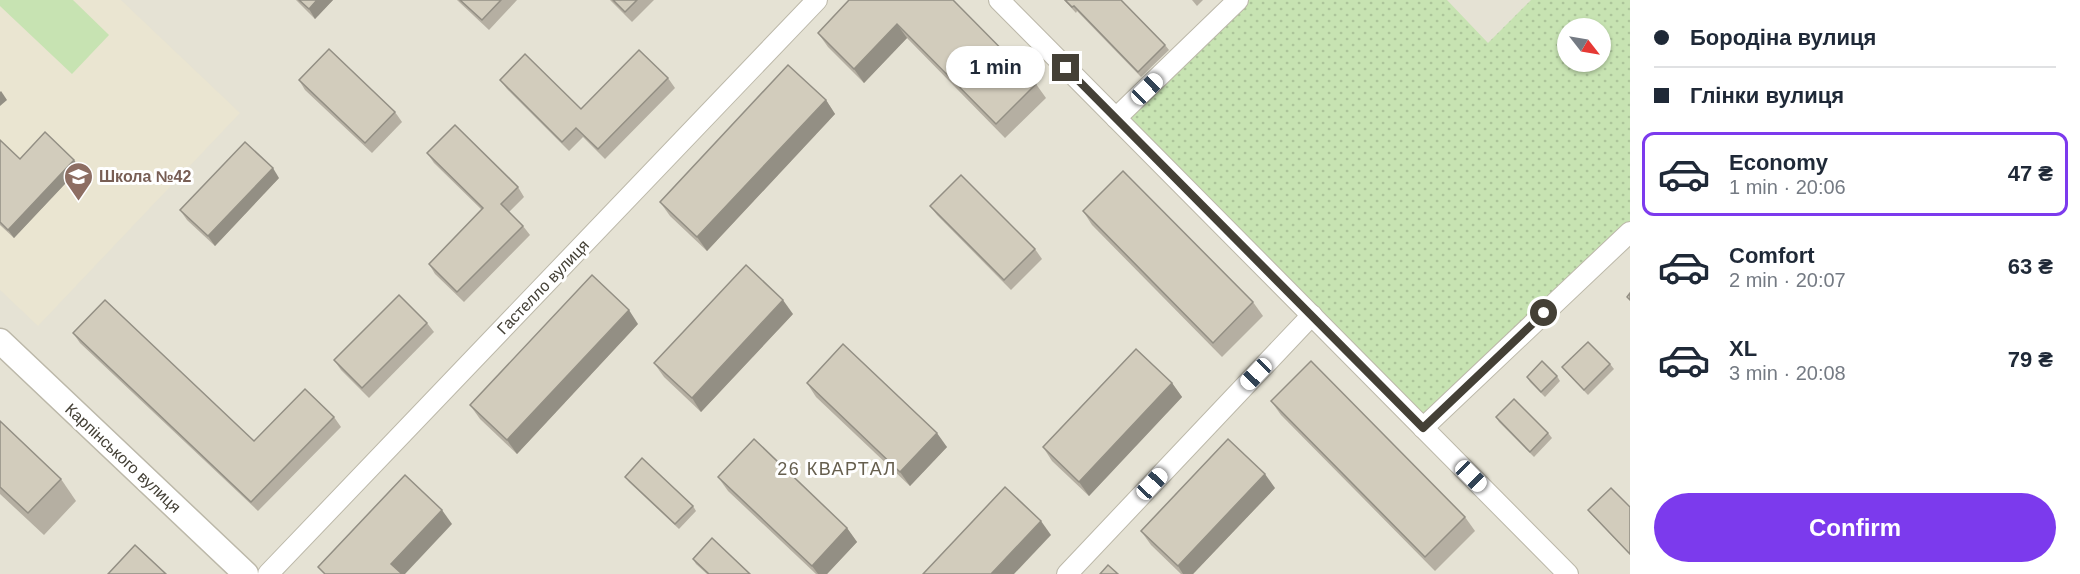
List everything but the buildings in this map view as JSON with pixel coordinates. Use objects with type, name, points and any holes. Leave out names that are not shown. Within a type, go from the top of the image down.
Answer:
[{"type":"street","name":"Гастелло вулиця","points":[[268,574],[817,0]]},
{"type":"street","points":[[999,0],[1568,574]]},
{"type":"street","points":[[1116,118],[1238,0]]},
{"type":"street","points":[[1423,428],[1630,232]]},
{"type":"street","points":[[1067,574],[1312,315]]},
{"type":"street","name":"Карпінського вулиця","points":[[0,341],[246,574]]},
{"type":"shaded area","points":[[0,0],[807,0],[256,574],[0,331]]},
{"type":"shaded area","name":"Школа №42","points":[[0,0],[121,0],[240,113],[38,326],[0,290]]},
{"type":"shaded area","points":[[826,0],[990,0],[1304,315],[1058,574],[279,574]]},
{"type":"shaded area","points":[[1007,0],[1630,0],[1630,574],[1577,574]]},
{"type":"shaded area","points":[[1312,323],[1559,574],[1076,574]]},
{"type":"shaded area","points":[[0,351],[235,574],[0,574]]},
{"type":"green space","points":[[0,0],[73,0],[109,35],[72,74],[0,6]]},
{"type":"green space","points":[[1248,0],[1447,0],[1488,43],[1531,0],[1630,0],[1630,221],[1423,419],[1125,119]]},
{"type":"place","name":"Школа №42","points":[[78,202]]},
{"type":"district","name":"26 КВАРТАЛ","points":[[837,469]]},
{"type":"route","points":[[1066,68],[1423,428],[1544,313]]}]
